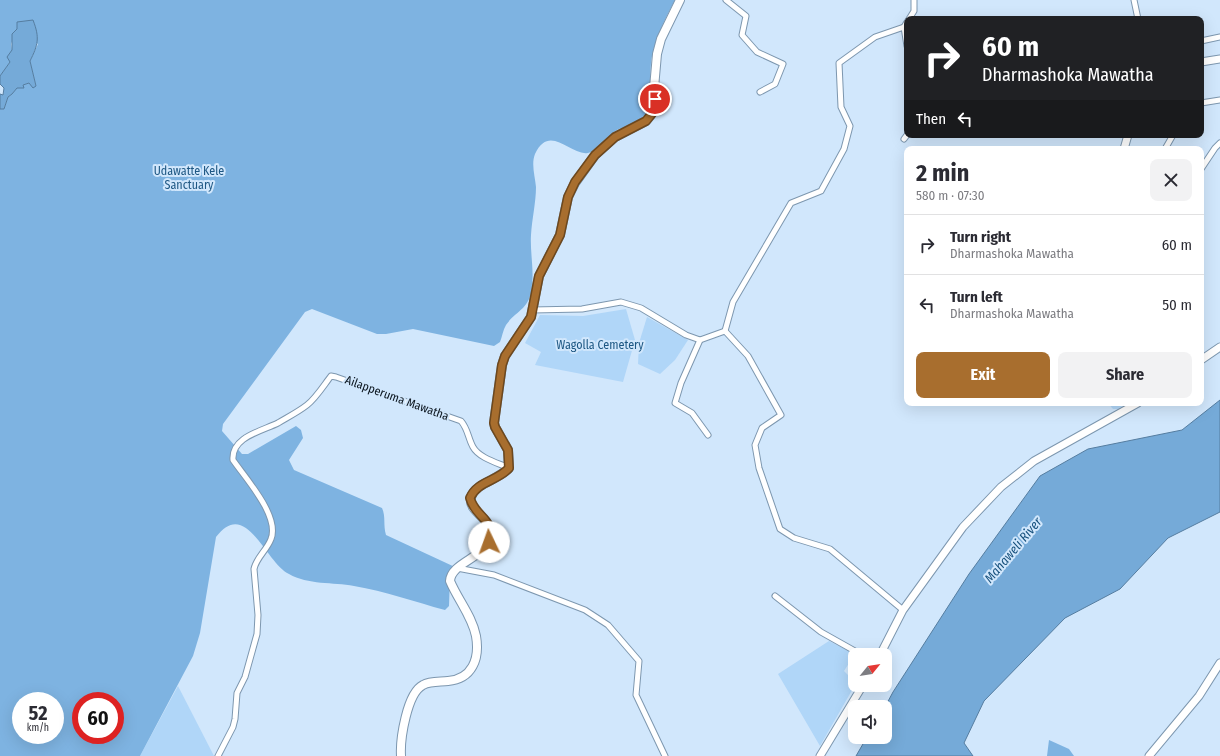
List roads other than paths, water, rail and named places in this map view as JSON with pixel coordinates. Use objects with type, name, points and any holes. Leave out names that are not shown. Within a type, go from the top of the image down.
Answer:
[{"type":"main road","points":[[401,756],[403,733],[409,705],[416,692],[423,685],[459,678],[469,672],[476,662],[478,651],[476,636],[471,620],[450,581],[452,572],[482,552],[489,542],[489,524],[473,506],[470,498],[472,494],[476,489],[500,477],[509,468],[508,450],[494,423],[502,365],[510,348],[529,323],[539,276],[560,235],[568,197],[575,182],[595,155],[615,137],[646,121],[654,111],[657,54],[661,39],[680,0]]},
{"type":"street","points":[[726,0],[746,16],[742,35],[757,52],[783,64],[775,84],[760,92]]},
{"type":"street","points":[[911,16],[914,11],[914,0]]},
{"type":"street","points":[[1134,0],[1137,16]]},
{"type":"street","points":[[725,331],[733,302],[791,203],[821,191],[844,149],[850,126],[841,107],[839,63],[875,37],[904,26]]},
{"type":"street","points":[[1204,40],[1220,37]]},
{"type":"street","points":[[1204,62],[1220,59]]},
{"type":"street","points":[[1204,103],[1220,100]]},
{"type":"street","points":[[1204,164],[1220,143]]},
{"type":"street","points":[[532,310],[582,309],[621,302],[641,308],[686,335],[700,340],[725,331]]},
{"type":"street","points":[[725,331],[748,356],[781,415],[762,428],[755,445],[759,468],[780,529],[794,538],[830,549],[902,610]]},
{"type":"street","points":[[700,340],[681,383],[675,403],[692,413],[708,435]]},
{"type":"street","points":[[1204,358],[1220,347]]},
{"type":"street","name":"Ailapperuma Mawatha","points":[[218,756],[234,723],[237,693],[245,677],[257,634],[258,615],[254,569],[256,563],[271,539],[273,527],[268,512],[233,460],[233,454],[242,441],[247,437],[277,423],[308,404],[331,376],[336,376],[461,421],[466,427],[478,453],[509,468]]},
{"type":"street","points":[[883,648],[902,610],[963,527],[1001,487],[1020,470],[1133,406]]},
{"type":"street","points":[[457,568],[494,574],[585,610],[608,624],[639,661],[636,695],[665,756]]},
{"type":"street","points":[[776,596],[821,632],[850,648]]},
{"type":"street","points":[[1149,756],[1199,696],[1220,663]]},
{"type":"street","points":[[820,756],[859,692]]},
{"type":"water","points":[[33,20],[37,32],[37,41],[30,61],[36,86],[33,88],[29,83],[23,85],[24,88],[17,88],[8,97],[4,109],[0,109],[0,94],[3,95],[4,88],[0,84],[0,76],[10,62],[7,57],[12,50],[12,34],[17,29],[17,22]]},
{"type":"water","name":"Mahaweli River","points":[[1220,400],[1220,512],[1168,538],[1120,589],[1065,618],[984,701],[964,743],[973,756],[856,756],[863,744],[892,744],[892,700],[889,700],[893,692],[969,574],[1040,476],[1088,449],[1182,430]]},
{"type":"park label","name":"Udawatte Kele Sanctuary","points":[[189,178]]},
{"type":"park label","name":"Wagolla Cemetery","points":[[600,345]]}]
